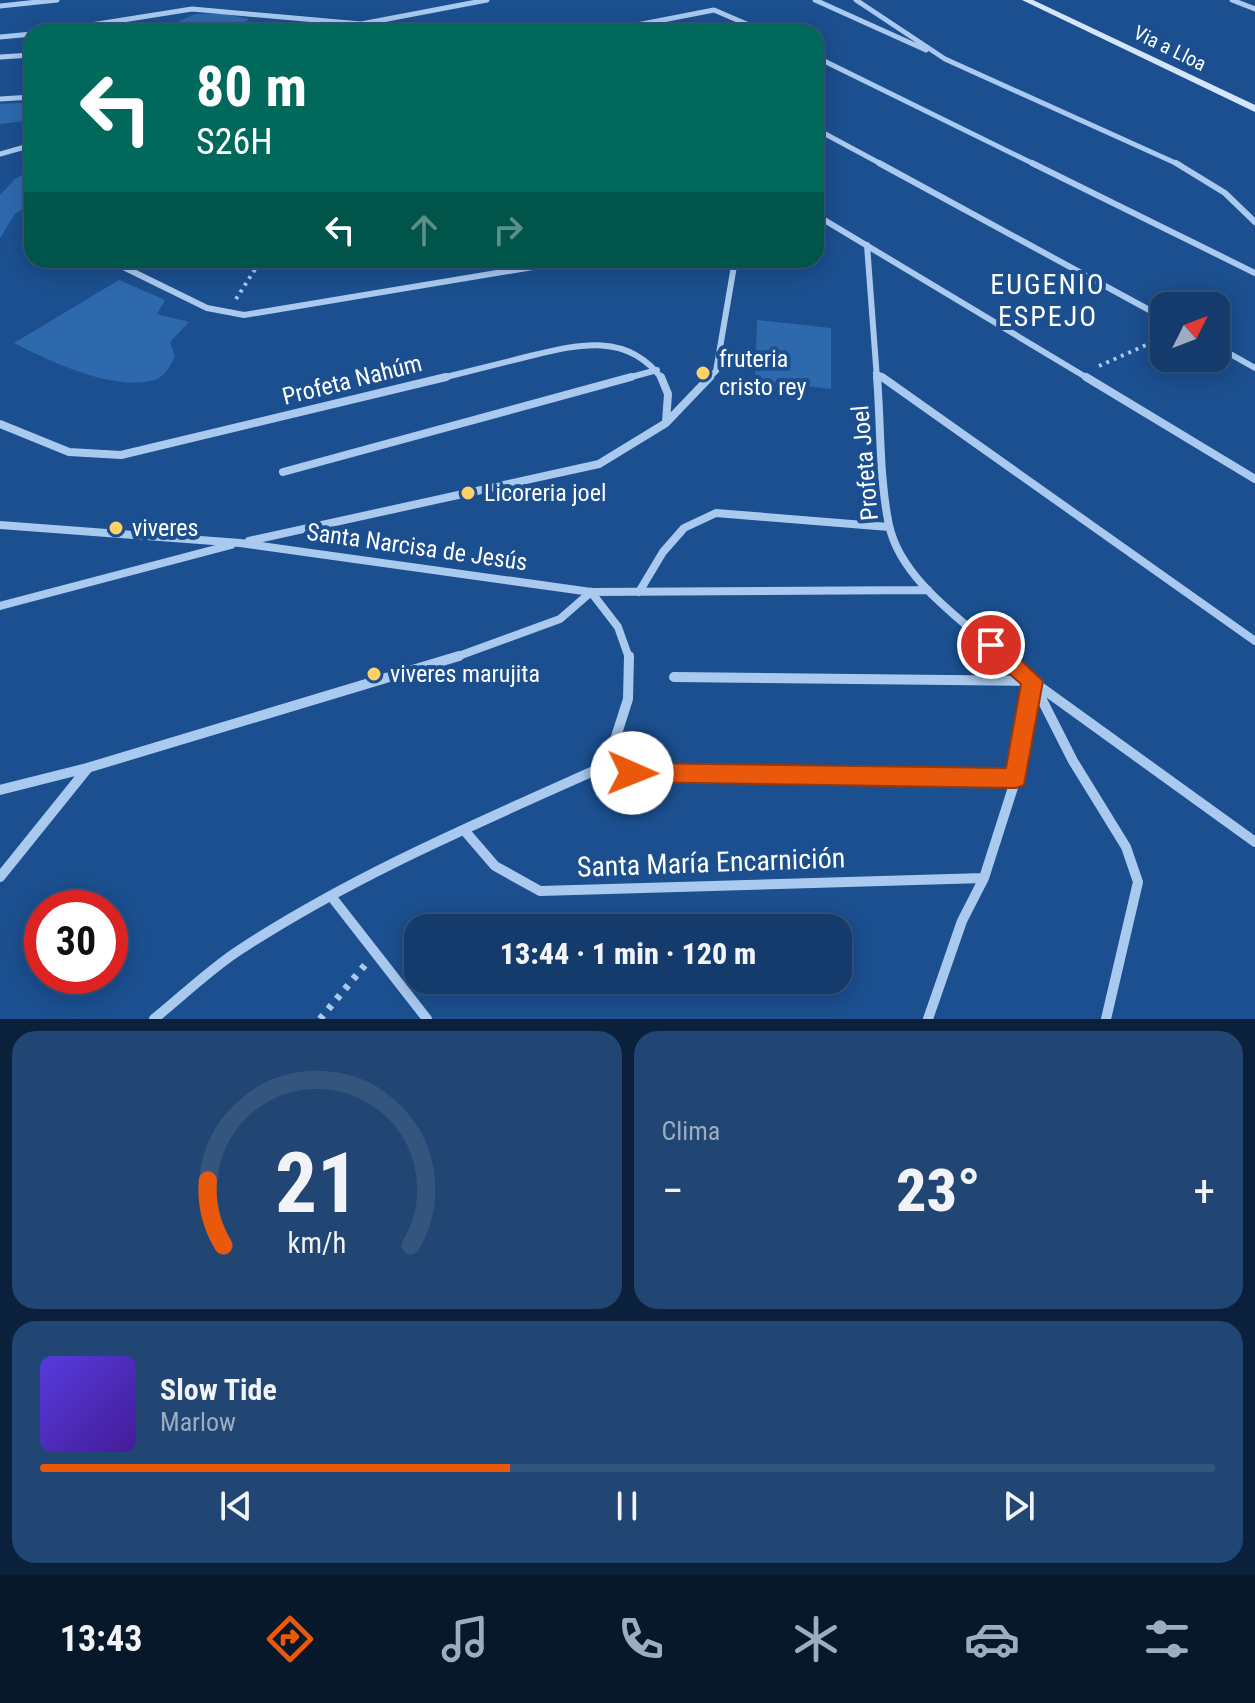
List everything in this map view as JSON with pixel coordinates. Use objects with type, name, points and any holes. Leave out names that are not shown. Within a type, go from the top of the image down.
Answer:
[{"type":"street","points":[[0,6],[57,0]]},
{"type":"street","points":[[97,24],[192,9],[361,24],[487,0]]},
{"type":"street","points":[[815,0],[1193,171],[1255,222]]},
{"type":"street","points":[[856,0],[945,59]]},
{"type":"street","name":"Via a Lloa","points":[[1026,0],[1255,109]]},
{"type":"street","points":[[1232,0],[1255,9]]},
{"type":"street","points":[[642,24],[714,10],[746,24]]},
{"type":"street","points":[[0,37],[24,35]]},
{"type":"street","points":[[0,57],[24,56]]},
{"type":"street","points":[[824,61],[1255,273]]},
{"type":"street","points":[[0,99],[24,98]]},
{"type":"street","points":[[824,133],[1150,310]]},
{"type":"street","points":[[0,154],[24,147]]},
{"type":"street","points":[[824,220],[1255,479]]},
{"type":"street","name":"Profeta Joel","points":[[867,245],[889,527],[908,565],[928,590],[1032,681],[1255,842]]},
{"type":"street","points":[[126,268],[226,314],[308,306],[506,268]]},
{"type":"street","name":"Santa Narcisa de Jesús","points":[[240,543],[599,464],[666,423],[716,371],[734,268]]},
{"type":"street","name":"Profeta Nahúm","points":[[0,424],[73,456],[109,457],[160,449],[584,343],[604,342],[623,348],[657,370]]},
{"type":"street","points":[[1230,354],[1255,368]]},
{"type":"street","points":[[283,472],[657,370],[669,393],[666,423]]},
{"type":"street","points":[[876,373],[1255,641]]},
{"type":"street","points":[[639,592],[663,552],[684,528],[716,513],[889,527]]},
{"type":"street","points":[[0,525],[240,543]]},
{"type":"street","points":[[0,606],[240,543]]},
{"type":"street","name":"Santa Narcisa de Jesús","points":[[240,543],[591,592],[928,590]]},
{"type":"street","points":[[0,790],[87,768],[535,631],[560,619],[591,592],[623,634],[628,654],[623,723],[607,765]]},
{"type":"street","points":[[674,677],[1032,681]]},
{"type":"street","points":[[928,1019],[962,921],[984,878],[1016,778],[1032,681]]},
{"type":"street","points":[[1032,681],[1073,761],[1126,847],[1138,882],[1106,1019]]},
{"type":"street","points":[[154,1019],[232,955],[331,896],[464,830],[607,765],[632,773],[1016,778]]},
{"type":"street","points":[[0,877],[87,768]]},
{"type":"street","name":"Santa María Encarnición","points":[[464,830],[495,866],[515,881],[540,891],[984,878]]},
{"type":"street","points":[[331,896],[374,955],[427,1019]]},
{"type":"path","points":[[226,314],[256,268]]},
{"type":"path","points":[[1080,375],[1150,343]]},
{"type":"path","points":[[320,1019],[374,955]]},
{"type":"shaded area","points":[[195,14],[226,14],[249,19],[243,24],[173,24]]},
{"type":"shaded area","points":[[24,102],[24,121],[0,124],[0,104]]},
{"type":"shaded area","points":[[24,174],[24,208],[15,214],[0,238],[0,195]]},
{"type":"shaded area","points":[[119,280],[165,300],[157,314],[189,322],[170,342],[175,356],[159,378],[134,383],[99,378],[14,343]]},
{"type":"shaded area","points":[[757,320],[831,328],[831,389],[755,380]]},
{"type":"place","name":"fruteria cristo rey","points":[[703,373]]},
{"type":"place","name":"Licoreria joel","points":[[468,493]]},
{"type":"place","name":"viveres","points":[[116,528]]},
{"type":"place","name":"viveres marujita","points":[[374,674]]},
{"type":"district","name":"EUGENIO ESPEJO","points":[[1048,300]]},
{"type":"route","points":[[632,773],[1016,778],[1032,681],[991,645]]}]
